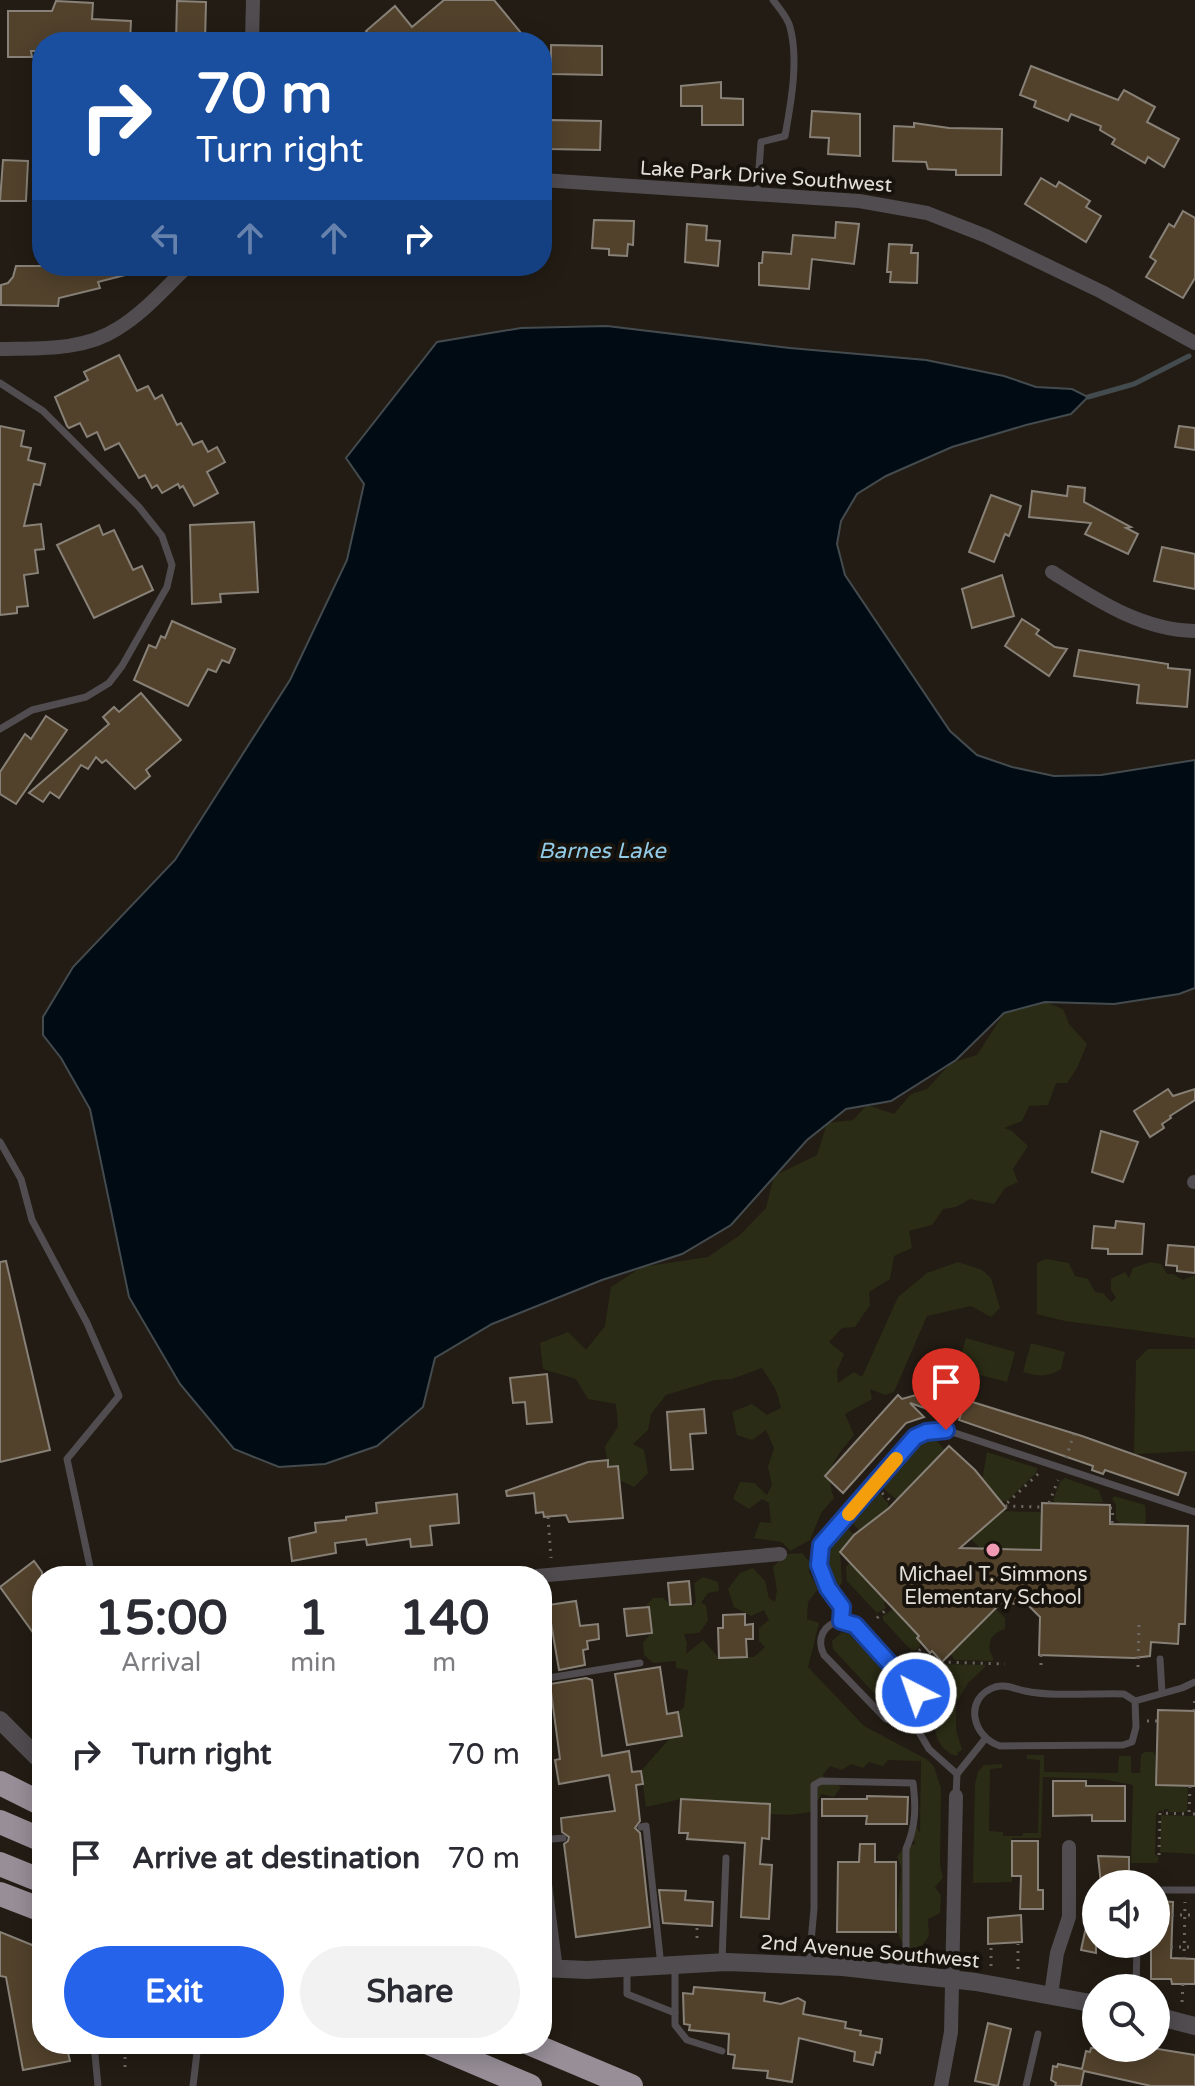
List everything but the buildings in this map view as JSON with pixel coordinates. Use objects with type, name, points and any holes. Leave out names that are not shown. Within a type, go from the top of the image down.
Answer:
[{"type":"highway","points":[[0,1783],[32,1799]]},
{"type":"highway","points":[[0,1822],[32,1836]]},
{"type":"highway","points":[[0,1864],[32,1877]]},
{"type":"highway","points":[[0,1894],[32,1906]]},
{"type":"highway","points":[[552,2053],[631,2086]]},
{"type":"highway","points":[[452,2054],[530,2086]]},
{"type":"street","points":[[252,32],[253,0]]},
{"type":"street","name":"Lake Park Drive Southwest","points":[[552,181],[871,202],[927,213],[972,230],[1037,261],[1195,343]]},
{"type":"street","points":[[0,349],[74,346],[116,330],[177,276]]},
{"type":"street","points":[[1052,572],[1107,606],[1139,620],[1170,629],[1195,631]]},
{"type":"street","points":[[552,1574],[780,1554]]},
{"type":"street","points":[[0,1720],[32,1752]]},
{"type":"street","points":[[941,2086],[951,2032],[956,1796]]},
{"type":"street","points":[[1051,1995],[1057,1953],[1069,1917],[1069,1847]]},
{"type":"street","name":"2nd Avenue Southwest","points":[[552,1969],[722,1962],[809,1965],[906,1973],[1082,2001]]},
{"type":"street","points":[[1170,2020],[1195,2026]]},
{"type":"lane","points":[[757,194],[761,142],[785,136],[790,108],[793,58],[790,25],[773,0]]},
{"type":"lane","points":[[0,383],[43,411],[139,507],[162,536],[172,565],[167,587],[109,683],[86,697],[32,710],[0,729]]},
{"type":"lane","points":[[0,1142],[21,1179],[32,1220],[87,1323],[119,1396],[67,1459],[90,1566]]},
{"type":"lane","points":[[841,1621],[842,1607],[828,1588],[819,1565],[821,1545],[915,1437],[926,1432],[946,1430],[1195,1512]]},
{"type":"lane","points":[[841,1621],[855,1625],[913,1688],[917,1701],[910,1717],[896,1722],[886,1719],[824,1655],[820,1643],[822,1632],[830,1624],[841,1621]]},
{"type":"lane","points":[[1160,1659],[1162,1692]]},
{"type":"lane","points":[[552,1677],[640,1663]]},
{"type":"lane","points":[[1135,1701],[1195,1682]]},
{"type":"lane","points":[[1004,1686],[1025,1691],[1124,1694],[1135,1701],[1135,1733],[1128,1744],[1008,1746],[991,1743],[978,1729],[975,1712],[978,1701],[994,1688],[1004,1686]]},
{"type":"lane","points":[[910,1717],[929,1749],[957,1774]]},
{"type":"lane","points":[[956,1796],[957,1774],[985,1739]]},
{"type":"lane","points":[[809,1965],[814,1909],[814,1785],[821,1781],[913,1783],[916,1807],[914,1832],[906,1849],[906,1973]]},
{"type":"lane","points":[[641,1827],[646,1826],[675,2025],[687,2040],[722,2051]]},
{"type":"lane","points":[[552,1839],[563,1838]]},
{"type":"lane","points":[[722,1962],[726,1858]]},
{"type":"lane","points":[[1170,1890],[1195,1890]]},
{"type":"lane","points":[[627,1967],[627,1994],[675,2013]]},
{"type":"lane","points":[[1026,2086],[1038,2034]]},
{"type":"lane","points":[[95,2054],[98,2086]]},
{"type":"lane","points":[[193,2086],[197,2054]]},
{"type":"path","points":[[1064,1461],[1074,1434]]},
{"type":"path","points":[[1042,1471],[1004,1506],[1042,1507]]},
{"type":"path","points":[[1049,1503],[1059,1477]]},
{"type":"path","points":[[1110,1508],[1113,1508],[1112,1524]]},
{"type":"path","points":[[548,1517],[551,1566]]},
{"type":"path","points":[[877,1618],[888,1608]]},
{"type":"path","points":[[1138,1667],[1139,1622]]},
{"type":"path","points":[[913,1656],[924,1646]]},
{"type":"path","points":[[1041,1655],[1041,1665]]},
{"type":"path","points":[[929,1673],[941,1662],[1005,1664]]},
{"type":"path","points":[[1194,1711],[1195,1697]]},
{"type":"path","points":[[1147,1721],[1158,1721]]},
{"type":"path","points":[[1189,1814],[1190,1786]]},
{"type":"path","points":[[1159,1855],[1160,1813],[1195,1814]]},
{"type":"path","points":[[1184,1959],[1186,1890]]},
{"type":"path","points":[[1172,1915],[1195,1915]]},
{"type":"path","points":[[697,1928],[697,1944]]},
{"type":"path","points":[[991,1944],[991,1970]]},
{"type":"path","points":[[1018,1944],[1018,1969]]},
{"type":"path","points":[[1171,1947],[1195,1947]]},
{"type":"path","points":[[1182,2002],[1183,1984]]},
{"type":"path","points":[[125,2054],[125,2067]]},
{"type":"green space","points":[[1045,1002],[1063,1009],[1069,1024],[1087,1044],[1067,1083],[1056,1083],[1048,1105],[1029,1106],[1022,1121],[1004,1128],[1028,1146],[1013,1169],[1018,1182],[1005,1188],[994,1204],[970,1199],[956,1207],[943,1209],[932,1225],[909,1231],[912,1248],[894,1256],[890,1279],[869,1292],[870,1305],[855,1327],[842,1328],[829,1342],[844,1354],[837,1371],[838,1383],[854,1372],[862,1377],[898,1297],[927,1273],[958,1262],[982,1270],[991,1278],[1000,1308],[991,1317],[971,1306],[927,1316],[894,1392],[885,1395],[870,1389],[872,1399],[845,1414],[854,1435],[833,1464],[830,1479],[834,1498],[821,1513],[810,1540],[790,1551],[782,1542],[754,1538],[760,1522],[771,1523],[769,1503],[762,1499],[749,1509],[733,1499],[740,1482],[754,1483],[767,1495],[772,1485],[768,1467],[774,1448],[766,1430],[752,1440],[737,1435],[732,1412],[752,1404],[767,1415],[781,1408],[776,1390],[762,1368],[732,1379],[715,1380],[666,1395],[651,1414],[648,1430],[633,1444],[644,1450],[648,1473],[634,1487],[619,1480],[617,1466],[608,1467],[605,1446],[618,1427],[616,1404],[588,1399],[576,1379],[543,1369],[540,1343],[568,1332],[586,1350],[605,1326],[611,1287],[642,1267],[708,1257],[740,1235],[766,1208],[774,1176],[817,1155],[827,1123],[853,1120],[867,1105],[894,1114],[911,1094],[927,1089],[951,1063],[977,1055],[1004,1013]]},
{"type":"green space","points":[[1046,1259],[1069,1263],[1075,1276],[1088,1279],[1095,1292],[1103,1293],[1111,1302],[1116,1298],[1111,1290],[1111,1279],[1125,1272],[1129,1278],[1133,1268],[1150,1262],[1161,1264],[1167,1274],[1183,1280],[1195,1275],[1195,1338],[1065,1321],[1037,1314],[1037,1263]]},
{"type":"green space","points":[[966,1338],[1015,1352],[1007,1382],[957,1369]]},
{"type":"green space","points":[[1031,1343],[1065,1352],[1061,1369],[1042,1375],[1023,1372]]},
{"type":"green space","points":[[1148,1349],[1195,1349],[1195,1451],[1134,1454],[1136,1361]]},
{"type":"green space","points":[[933,1437],[945,1450],[897,1500],[884,1489],[884,1484],[916,1447]]},
{"type":"green space","points":[[987,1452],[1037,1468],[1036,1473],[1007,1501],[999,1501],[982,1481]]},
{"type":"green space","points":[[1065,1478],[1099,1490],[1103,1502],[1056,1503],[1053,1500],[1060,1482]]},
{"type":"green space","points":[[879,1493],[889,1508],[866,1529],[863,1527],[859,1530],[852,1519],[874,1494]]},
{"type":"green space","points":[[1114,1496],[1145,1505],[1146,1522],[1143,1525],[1121,1524],[1116,1519]]},
{"type":"green space","points":[[1002,1511],[1039,1512],[1042,1515],[1041,1550],[980,1548],[971,1539]]},
{"type":"green space","points":[[843,1529],[854,1535],[840,1552],[842,1583],[838,1587],[829,1573],[825,1557]]},
{"type":"green space","points":[[802,1553],[809,1561],[809,1572],[818,1589],[808,1602],[807,1619],[819,1623],[808,1667],[864,1726],[928,1760],[934,1767],[941,1788],[940,1865],[943,1878],[935,1887],[941,1895],[940,1913],[928,1919],[929,1936],[917,1948],[903,1944],[899,1936],[897,1913],[901,1868],[897,1856],[906,1846],[916,1844],[908,1833],[914,1822],[920,1833],[921,1761],[888,1760],[883,1766],[869,1762],[863,1768],[851,1764],[842,1770],[830,1766],[823,1775],[826,1784],[833,1781],[841,1787],[834,1797],[821,1794],[812,1812],[770,1814],[770,1804],[681,1799],[646,1807],[641,1771],[670,1738],[682,1736],[678,1712],[684,1707],[688,1670],[676,1668],[676,1661],[653,1663],[644,1655],[643,1643],[651,1633],[645,1607],[653,1598],[663,1598],[671,1605],[691,1604],[692,1607],[696,1602],[694,1583],[703,1577],[718,1582],[719,1591],[708,1593],[701,1603],[706,1605],[708,1621],[699,1633],[684,1634],[686,1654],[703,1640],[719,1658],[754,1657],[765,1647],[759,1641],[759,1628],[769,1620],[764,1610],[751,1616],[734,1607],[728,1589],[740,1573],[753,1568],[765,1581],[769,1598],[775,1602],[777,1590],[773,1567],[786,1554]]},
{"type":"green space","points":[[850,1563],[886,1601],[886,1608],[877,1613],[847,1581],[846,1567]]},
{"type":"green space","points":[[893,1609],[919,1636],[920,1646],[916,1650],[911,1650],[883,1620],[883,1616]]},
{"type":"green space","points":[[996,1609],[1005,1618],[1005,1629],[990,1641],[994,1659],[955,1660],[950,1654]]},
{"type":"green space","points":[[842,1632],[849,1634],[904,1691],[907,1700],[902,1708],[888,1708],[833,1649],[832,1641]]},
{"type":"green space","points":[[943,1664],[985,1667],[968,1683],[958,1700],[933,1673]]},
{"type":"green space","points":[[935,1684],[956,1706],[956,1730],[962,1750],[957,1756],[947,1752],[937,1736]]},
{"type":"green space","points":[[1145,1752],[1155,1755],[1156,1785],[1184,1785],[1188,1789],[1185,1812],[1164,1809],[1164,1812],[1160,1810],[1156,1814],[1157,1863],[1131,1863],[1133,1785],[1102,1779],[1043,1777],[1041,1838],[1012,1838],[1012,1882],[973,1883],[975,1784],[978,1772],[984,1765],[1002,1764],[1002,1768],[990,1769],[989,1831],[1003,1832],[1003,1836],[1022,1836],[1023,1833],[1038,1833],[1040,1760],[1027,1759],[1027,1755],[1044,1755],[1044,1772],[1118,1773],[1119,1756],[1131,1756],[1131,1773],[1140,1773],[1141,1755]]},
{"type":"green space","points":[[1161,1815],[1195,1816],[1195,1854],[1160,1852]]},
{"type":"water","name":"Barnes Lake","points":[[607,326],[790,348],[926,360],[1004,376],[1036,387],[1072,389],[1088,397],[1071,414],[952,447],[886,476],[857,494],[841,521],[837,544],[845,575],[950,731],[977,755],[1054,776],[1101,775],[1195,760],[1195,988],[1179,994],[1114,1004],[1045,1002],[1004,1013],[956,1060],[891,1101],[846,1109],[807,1140],[731,1225],[682,1254],[602,1280],[492,1324],[435,1358],[423,1407],[377,1446],[325,1464],[279,1467],[234,1449],[180,1384],[129,1297],[90,1109],[61,1058],[43,1035],[43,1017],[73,967],[175,860],[290,680],[347,560],[364,484],[346,458],[437,342],[521,328]]},
{"type":"waterway","points":[[1088,397],[1134,384],[1189,356]]},
{"type":"slow traffic","points":[[849,1514],[896,1459]]},
{"type":"place","name":"Michael T. Simmons Elementary School","points":[[993,1550]]},
{"type":"route","points":[[916,1693],[855,1625],[841,1621],[842,1607],[821,1575],[818,1554],[821,1545],[915,1437],[934,1430],[946,1430]]}]
